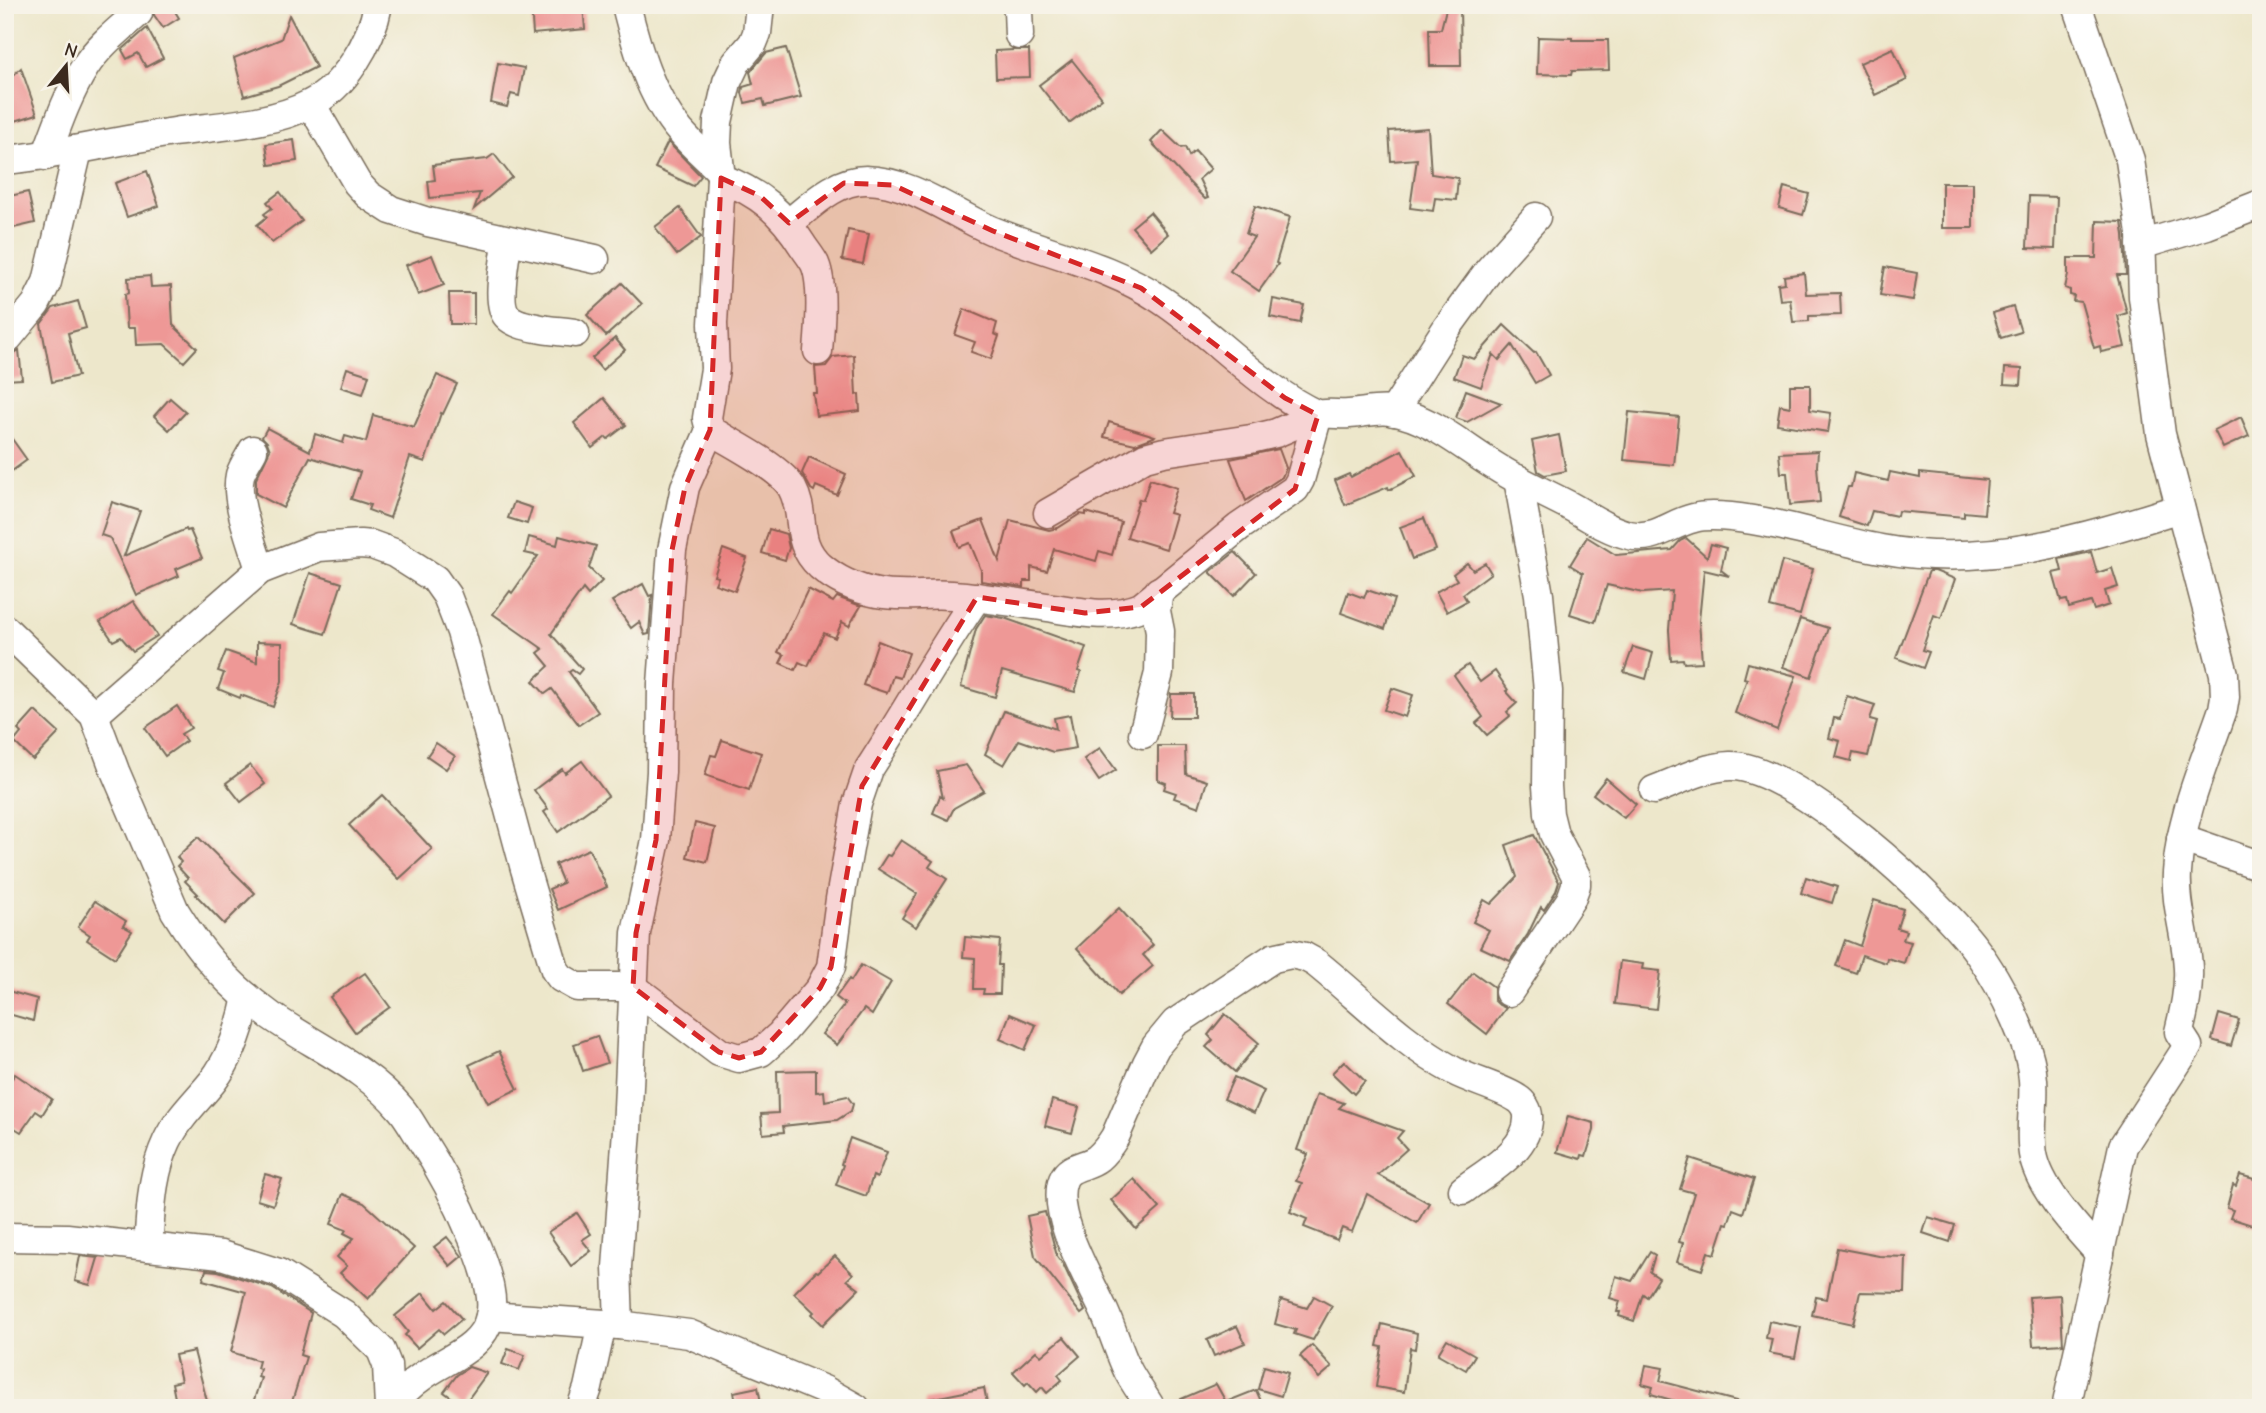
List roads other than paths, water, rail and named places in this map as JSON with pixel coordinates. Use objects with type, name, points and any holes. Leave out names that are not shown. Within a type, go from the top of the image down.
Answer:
[{"type":"street","points":[[5,160],[46,156],[172,132],[248,123],[311,104],[333,88],[354,62],[367,37],[378,5]]},
{"type":"street","points":[[626,5],[635,41],[653,90],[679,130],[720,174],[760,196],[789,223],[816,265],[821,306],[818,351]]},
{"type":"street","points":[[581,1408],[610,1324],[617,1267],[627,1130],[636,933],[656,840],[663,684],[673,551],[685,487],[710,430],[707,418],[715,369],[713,312],[720,174],[718,122],[727,82],[736,63],[753,43],[757,33],[760,5]]},
{"type":"street","points":[[1016,5],[1019,35]]},
{"type":"street","points":[[2066,1408],[2123,1146],[2189,1046],[2179,1032],[2188,995],[2188,968],[2177,895],[2177,873],[2181,838],[2223,709],[2225,687],[2224,674],[2161,434],[2143,297],[2141,245],[2130,160],[2077,5]]},
{"type":"street","points":[[46,156],[86,66],[114,34],[138,13]]},
{"type":"street","points":[[311,104],[351,174],[368,195],[391,210],[507,241],[595,259]]},
{"type":"street","points":[[8,338],[36,304],[47,282],[78,150]]},
{"type":"street","points":[[789,223],[844,183],[866,180],[894,185],[930,199],[993,231],[1106,270],[1141,288],[1219,343],[1285,398],[1318,415]]},
{"type":"street","points":[[2141,245],[2207,225],[2261,204]]},
{"type":"street","points":[[1393,412],[1489,270],[1536,217]]},
{"type":"street","points":[[507,241],[501,292],[501,304],[506,315],[514,322],[540,329],[575,333]]},
{"type":"street","points":[[1048,513],[1145,457],[1276,433],[1322,413],[1338,415],[1393,412],[1421,420],[1518,479],[1597,522],[1629,535],[1643,537],[1655,535],[1693,518],[1731,517],[1883,550],[1934,555],[1977,555],[2029,550],[2098,535],[2180,508]]},
{"type":"street","points":[[710,430],[776,471],[791,486],[798,502],[804,545],[819,565],[838,579],[878,594],[977,597],[1086,613],[1112,614],[1141,607],[1239,527],[1295,489],[1300,480],[1318,415]]},
{"type":"street","points":[[253,450],[240,482],[241,503],[260,570]]},
{"type":"street","points":[[1509,992],[1571,899],[1576,884],[1574,872],[1554,834],[1549,814],[1547,679],[1539,595],[1518,479]]},
{"type":"street","points":[[94,715],[260,570],[319,547],[360,544],[372,545],[394,553],[435,579],[447,596],[461,632],[555,970],[561,978],[577,987],[633,987],[719,1052],[740,1058],[761,1052],[780,1035],[820,988],[831,967],[857,804],[869,769],[977,597]]},
{"type":"street","points":[[1143,734],[1159,673],[1160,631],[1156,611],[1159,592]]},
{"type":"street","points":[[5,629],[94,715],[115,771],[176,911],[188,933],[214,967],[271,1016],[370,1080],[401,1109],[457,1201],[486,1275],[490,1316],[477,1340],[463,1352],[423,1376],[389,1408]]},
{"type":"street","points":[[1654,790],[1702,771],[1729,766],[1753,770],[1793,789],[1854,831],[1938,905],[1979,953],[2023,1037],[2033,1080],[2031,1132],[2036,1165],[2054,1197],[2099,1254]]},
{"type":"street","points":[[2181,838],[2261,866]]},
{"type":"street","points":[[1151,1408],[1128,1372],[1070,1238],[1063,1215],[1062,1186],[1070,1171],[1099,1158],[1108,1148],[1156,1046],[1175,1023],[1190,1012],[1273,958],[1291,954],[1315,962],[1373,1014],[1418,1049],[1462,1075],[1519,1099],[1525,1107],[1528,1120],[1518,1146],[1463,1190]]},
{"type":"street","points":[[148,1247],[157,1164],[181,1120],[214,1080],[228,1057],[247,997]]},
{"type":"street","points":[[5,1237],[67,1238],[221,1255],[279,1273],[344,1314],[382,1350],[387,1365],[389,1408]]},
{"type":"street","points":[[490,1316],[610,1324],[689,1334],[824,1390],[856,1408]]}]
